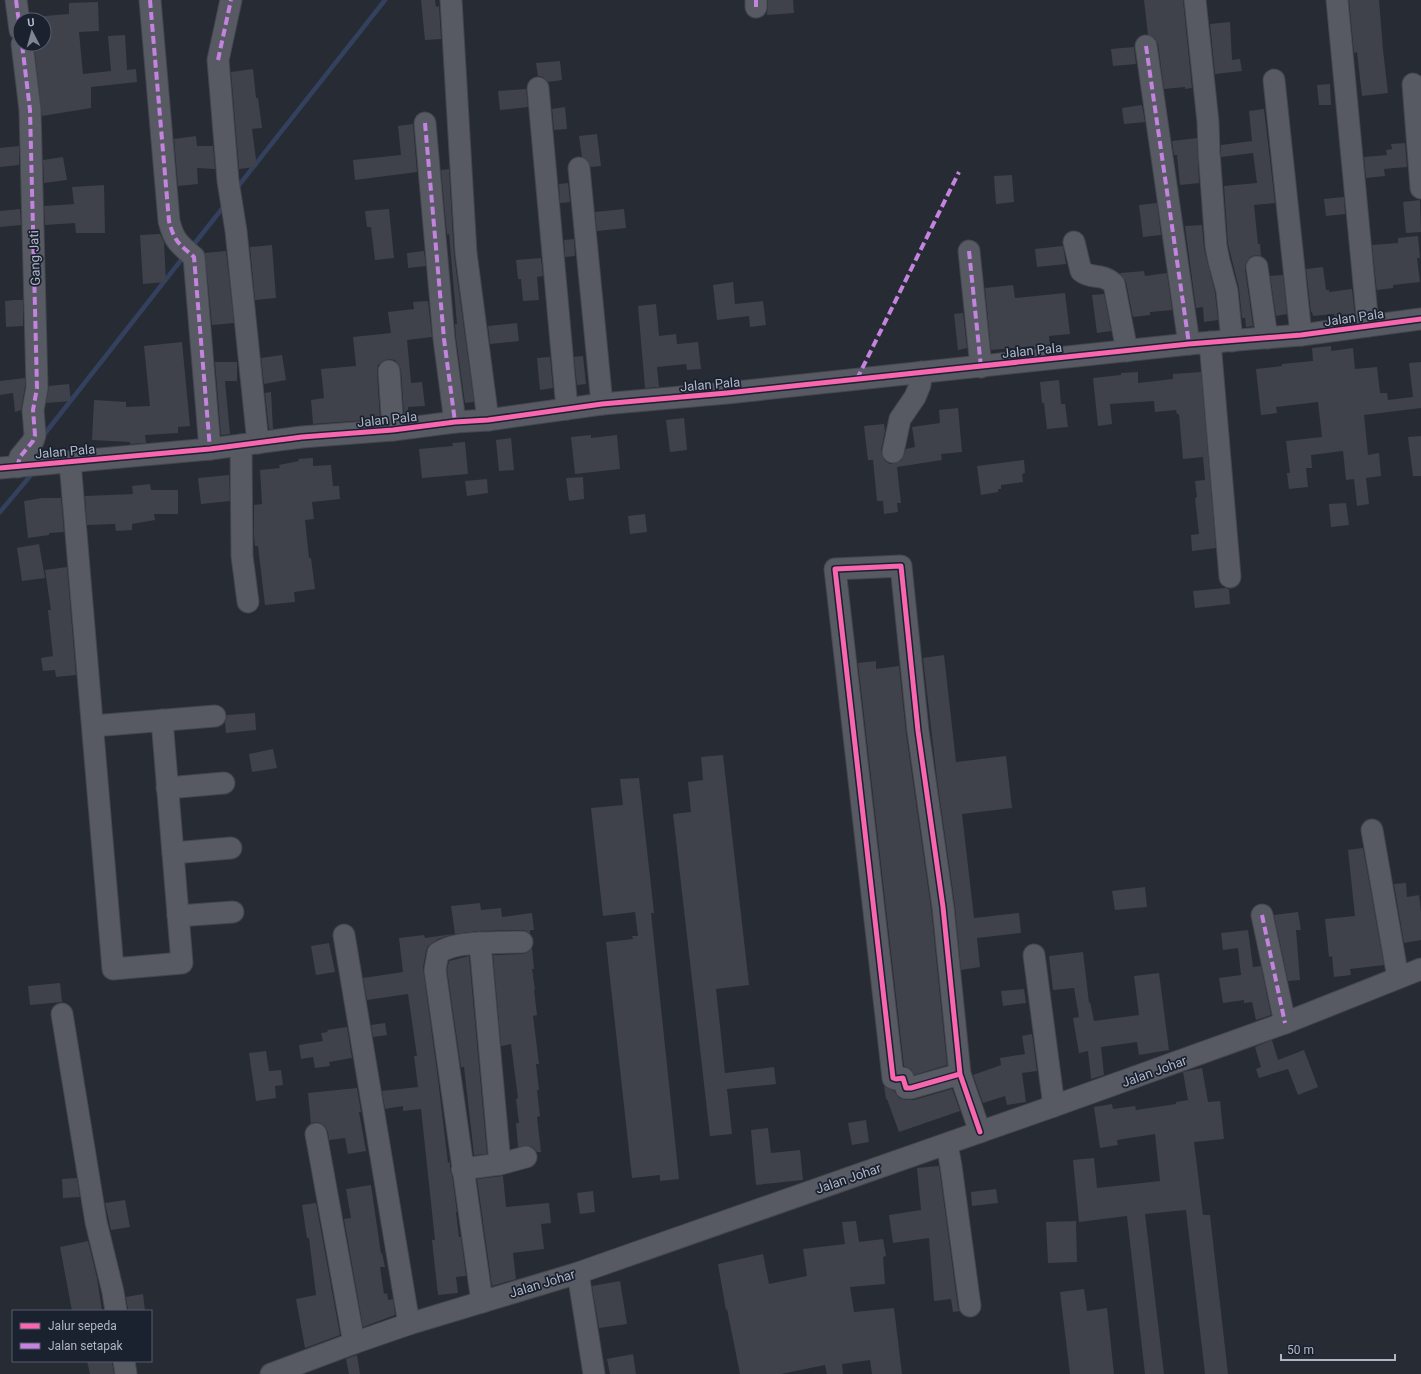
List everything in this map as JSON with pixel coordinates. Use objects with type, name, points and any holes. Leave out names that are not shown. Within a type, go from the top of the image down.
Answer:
[{"type":"street","points":[[16,0],[18,12]]},
{"type":"street","points":[[150,0],[168,221],[172,234],[178,244],[194,257],[210,449]]},
{"type":"street","points":[[231,0],[218,60],[228,181],[236,231],[249,444],[242,556],[248,602]]},
{"type":"street","points":[[451,0],[466,253],[488,420]]},
{"type":"street","points":[[1195,0],[1207,115],[1216,246],[1227,292],[1232,341]]},
{"type":"street","points":[[1337,0],[1368,326]]},
{"type":"street","points":[[1146,46],[1189,344]]},
{"type":"street","name":"Gang Jati","points":[[8,467],[20,458],[33,441],[35,435],[33,410],[37,388],[30,110],[23,52]]},
{"type":"street","points":[[1274,80],[1301,335]]},
{"type":"street","points":[[1413,84],[1421,188]]},
{"type":"street","points":[[538,88],[567,409]]},
{"type":"street","points":[[425,123],[444,339],[455,422]]},
{"type":"street","points":[[579,168],[602,404]]},
{"type":"street","points":[[1074,242],[1081,271],[1088,275],[1106,278],[1114,284],[1127,351]]},
{"type":"street","points":[[969,251],[981,367]]},
{"type":"street","points":[[1257,267],[1267,338]]},
{"type":"street","name":"Jalan Pala","points":[[8,467],[210,449],[455,422],[488,420],[602,404],[727,393],[1189,344],[1301,335],[1421,319]]},
{"type":"street","points":[[1210,342],[1230,577]]},
{"type":"street","points":[[389,371],[393,430]]},
{"type":"street","points":[[893,452],[900,419],[915,397],[920,385],[921,372]]},
{"type":"street","points":[[70,462],[113,969],[182,963],[162,720]]},
{"type":"street","points":[[960,1074],[911,1088],[906,1088],[903,1078],[893,1078],[835,569],[901,566],[923,731],[960,1074],[980,1132]]},
{"type":"street","points":[[93,726],[215,716]]},
{"type":"street","points":[[168,788],[224,783]]},
{"type":"street","points":[[1372,830],[1398,978]]},
{"type":"street","points":[[173,853],[231,848]]},
{"type":"street","points":[[178,916],[233,912]]},
{"type":"street","points":[[1262,916],[1285,1023]]},
{"type":"street","points":[[344,935],[410,1324]]},
{"type":"street","points":[[482,1302],[435,970],[438,953],[442,950],[461,945],[480,943],[522,942]]},
{"type":"street","points":[[480,943],[500,1164]]},
{"type":"street","points":[[1034,955],[1054,1106]]},
{"type":"street","name":"Jalan Johar","points":[[271,1374],[311,1367],[354,1343],[578,1272],[947,1144],[1285,1023],[1421,969]]},
{"type":"street","points":[[62,1014],[96,1222],[116,1310]]},
{"type":"street","points":[[316,1134],[354,1343]]},
{"type":"street","points":[[947,1144],[970,1306]]},
{"type":"street","points":[[462,1169],[500,1164],[526,1157]]},
{"type":"street","points":[[578,1272],[594,1374]]},
{"type":"street","points":[[124,1362],[126,1374]]},
{"type":"building","points":[[421,0],[435,0],[436,7],[439,6],[441,39],[425,40]]},
{"type":"building","points":[[768,0],[793,0],[794,13],[767,15]]},
{"type":"building","points":[[1144,0],[1183,0],[1192,88],[1185,89],[1185,87],[1164,89],[1158,44],[1155,38],[1148,35]]},
{"type":"building","points":[[1349,0],[1379,0],[1388,93],[1362,96],[1357,52],[1354,53]]},
{"type":"building","points":[[98,2],[99,31],[79,32],[83,74],[111,71],[108,36],[125,35],[127,70],[136,69],[137,82],[91,87],[91,108],[42,116],[35,52],[52,52],[52,15],[69,14],[69,3]]},
{"type":"building","points":[[1230,22],[1232,60],[1240,59],[1242,71],[1215,74],[1210,24]]},
{"type":"building","points":[[1134,47],[1136,64],[1113,66],[1111,49]]},
{"type":"building","points":[[560,61],[562,80],[548,82],[543,77],[538,76],[536,63]]},
{"type":"building","points":[[253,69],[256,98],[258,98],[262,128],[252,129],[257,167],[239,169],[231,72]]},
{"type":"building","points":[[1330,84],[1331,105],[1319,105],[1317,85]]},
{"type":"building","points":[[526,89],[528,107],[500,110],[498,91]]},
{"type":"building","points":[[1142,105],[1145,122],[1124,124],[1122,108]]},
{"type":"building","points":[[565,107],[567,129],[554,130],[552,109]]},
{"type":"building","points":[[1264,109],[1275,203],[1254,205],[1258,244],[1260,244],[1261,256],[1256,255],[1250,257],[1246,263],[1245,269],[1253,326],[1246,327],[1245,318],[1242,318],[1239,288],[1228,244],[1224,186],[1257,183],[1253,153],[1221,157],[1221,145],[1252,141],[1249,111]]},
{"type":"building","points":[[413,124],[417,172],[355,180],[353,160],[401,155],[398,126]]},
{"type":"building","points":[[597,134],[601,166],[591,167],[588,161],[582,157],[579,136]]},
{"type":"building","points":[[196,136],[197,146],[213,146],[215,169],[197,168],[198,184],[178,186],[174,139]]},
{"type":"building","points":[[1197,138],[1199,183],[1180,185],[1177,155],[1174,155],[1172,141]]},
{"type":"building","points":[[1405,143],[1407,167],[1384,169],[1385,176],[1366,178],[1364,157],[1387,155],[1386,150],[1392,149],[1391,144]]},
{"type":"building","points":[[19,146],[19,165],[0,167],[0,148]]},
{"type":"building","points":[[63,157],[67,180],[44,183],[43,160]]},
{"type":"building","points":[[449,169],[454,255],[474,402],[465,403],[456,338],[455,324],[457,324],[449,234],[447,234],[441,170]]},
{"type":"building","points":[[1012,175],[1014,202],[996,204],[994,176]]},
{"type":"building","points":[[568,183],[570,202],[560,203],[559,184]]},
{"type":"building","points":[[104,185],[105,233],[76,233],[75,223],[45,225],[44,206],[74,204],[72,187]]},
{"type":"building","points":[[1344,197],[1345,214],[1326,216],[1324,199]]},
{"type":"building","points":[[1420,200],[1421,232],[1406,233],[1403,202]]},
{"type":"building","points":[[1157,203],[1161,235],[1143,237],[1139,205]]},
{"type":"building","points":[[20,209],[21,225],[0,227],[0,211]]},
{"type":"building","points":[[389,209],[394,258],[375,260],[371,227],[367,227],[365,211]]},
{"type":"building","points":[[624,209],[626,228],[597,231],[595,212]]},
{"type":"building","points":[[1202,225],[1204,248],[1215,293],[1218,320],[1204,322],[1203,307],[1196,308],[1185,226]]},
{"type":"building","points":[[160,234],[164,242],[166,282],[143,284],[140,235]]},
{"type":"building","points":[[1418,236],[1420,258],[1417,258],[1420,282],[1393,285],[1393,288],[1377,290],[1378,302],[1372,245],[1398,243],[1398,238]]},
{"type":"building","points":[[574,239],[575,256],[565,257],[564,240]]},
{"type":"building","points":[[272,245],[276,298],[255,300],[250,247]]},
{"type":"building","points":[[1063,246],[1066,264],[1037,267],[1035,249]]},
{"type":"building","points":[[226,251],[234,323],[212,325],[205,253]]},
{"type":"building","points":[[424,251],[426,266],[408,268],[407,253]]},
{"type":"building","points":[[541,258],[543,276],[537,277],[539,300],[523,301],[521,279],[518,279],[516,260]]},
{"type":"building","points":[[1323,267],[1326,290],[1329,290],[1329,292],[1352,289],[1355,316],[1335,318],[1334,314],[1313,316],[1311,312],[1306,269]]},
{"type":"building","points":[[1144,271],[1145,276],[1167,273],[1172,310],[1150,312],[1150,315],[1133,317],[1126,282],[1120,273]]},
{"type":"building","points":[[1283,275],[1287,314],[1276,316],[1270,276]]},
{"type":"building","points":[[733,282],[735,304],[763,301],[766,325],[750,327],[749,316],[717,320],[713,285]]},
{"type":"building","points":[[1013,285],[1015,298],[1065,293],[1070,334],[1049,336],[1050,347],[1034,348],[1034,346],[991,350],[985,288]]},
{"type":"building","points":[[1104,294],[1111,331],[1097,333],[1092,295]]},
{"type":"building","points":[[23,300],[23,326],[6,327],[5,301]]},
{"type":"building","points":[[428,301],[432,337],[407,340],[411,383],[422,382],[425,406],[408,407],[408,416],[404,416],[401,370],[395,360],[388,359],[378,365],[377,371],[380,419],[313,424],[311,400],[324,398],[321,369],[356,366],[353,337],[391,333],[388,312],[414,309],[413,302]]},
{"type":"building","points":[[656,304],[659,336],[676,334],[677,344],[698,342],[701,369],[687,370],[686,364],[657,367],[659,387],[645,388],[638,306]]},
{"type":"building","points":[[963,313],[967,348],[958,350],[954,314]]},
{"type":"building","points":[[517,323],[519,341],[490,344],[488,326]]},
{"type":"building","points":[[182,342],[190,426],[178,427],[178,433],[145,435],[146,443],[130,444],[130,442],[92,440],[94,400],[126,402],[126,407],[150,406],[144,346]]},
{"type":"building","points":[[1331,346],[1331,351],[1353,348],[1355,369],[1377,367],[1380,393],[1387,393],[1388,400],[1413,397],[1409,363],[1421,362],[1421,408],[1364,415],[1368,455],[1379,453],[1381,476],[1366,478],[1369,504],[1357,506],[1354,479],[1346,480],[1343,451],[1311,455],[1312,468],[1306,468],[1308,487],[1289,489],[1287,473],[1290,473],[1286,441],[1322,437],[1318,402],[1276,407],[1277,413],[1261,415],[1256,369],[1282,366],[1282,364],[1313,361],[1312,348]]},
{"type":"building","points":[[282,355],[286,380],[264,384],[261,358]]},
{"type":"building","points":[[583,356],[586,384],[577,385],[574,357]]},
{"type":"building","points":[[550,357],[553,388],[540,390],[537,358]]},
{"type":"building","points":[[215,362],[237,362],[237,381],[225,381],[230,434],[221,435]]},
{"type":"building","points":[[1138,372],[1138,383],[1173,379],[1173,374],[1201,372],[1216,548],[1192,551],[1191,535],[1199,534],[1195,498],[1197,497],[1195,481],[1205,480],[1203,457],[1183,459],[1179,414],[1177,414],[1176,410],[1155,412],[1154,401],[1110,404],[1112,424],[1098,426],[1093,378],[1121,375],[1121,373]]},
{"type":"building","points":[[25,378],[21,410],[15,412],[13,393],[0,395],[0,381]]},
{"type":"building","points":[[1059,380],[1061,404],[1065,404],[1068,427],[1047,429],[1040,382]]},
{"type":"building","points":[[69,384],[71,401],[46,403],[49,386]]},
{"type":"building","points":[[271,392],[273,429],[269,429],[265,393]]},
{"type":"building","points":[[958,408],[962,452],[941,454],[942,460],[897,467],[901,503],[897,503],[898,512],[884,514],[883,501],[877,501],[873,460],[868,460],[864,426],[884,424],[885,431],[881,450],[882,455],[885,461],[890,464],[896,463],[902,460],[906,449],[915,447],[912,427],[940,423],[939,410]]},
{"type":"building","points":[[684,418],[687,450],[670,452],[666,420]]},
{"type":"building","points":[[591,435],[591,438],[617,435],[620,469],[575,474],[571,437]]},
{"type":"building","points":[[1421,436],[1421,476],[1413,476],[1408,437]]},
{"type":"building","points":[[511,438],[514,470],[499,471],[496,440]]},
{"type":"building","points":[[465,442],[468,474],[422,478],[419,449],[453,446],[452,443]]},
{"type":"building","points":[[313,458],[313,466],[331,465],[333,486],[339,486],[340,499],[312,502],[314,519],[305,520],[309,558],[311,558],[315,589],[294,592],[295,602],[265,605],[258,546],[255,546],[254,536],[254,505],[262,504],[260,470],[280,468],[279,465],[299,461],[298,459]]},
{"type":"building","points":[[1024,460],[1025,473],[1022,474],[1023,482],[1001,485],[1001,489],[998,489],[998,492],[981,495],[977,466]]},
{"type":"building","points":[[229,475],[230,501],[201,504],[198,478]]},
{"type":"building","points":[[583,477],[584,499],[569,501],[566,478]]},
{"type":"building","points":[[487,479],[488,493],[467,496],[465,481]]},
{"type":"building","points":[[150,484],[151,490],[178,490],[178,514],[154,514],[155,520],[132,524],[132,530],[116,531],[115,524],[87,525],[85,496],[133,494],[132,486]]},
{"type":"building","points":[[42,498],[61,498],[64,532],[49,533],[49,535],[28,538],[24,501]]},
{"type":"building","points":[[1346,503],[1349,525],[1331,527],[1329,504]]},
{"type":"building","points":[[645,514],[647,532],[630,534],[628,516]]},
{"type":"building","points":[[39,544],[45,578],[22,581],[17,548]]},
{"type":"building","points":[[67,567],[76,675],[56,677],[55,670],[43,671],[41,658],[53,656],[48,610],[51,610],[45,570]]},
{"type":"building","points":[[1225,588],[1229,589],[1230,604],[1195,608],[1193,591]]},
{"type":"building","points":[[944,655],[956,762],[1006,756],[1012,808],[962,814],[974,918],[1019,913],[1021,933],[977,938],[980,967],[961,970],[955,906],[937,779],[923,658]]},
{"type":"building","points":[[876,661],[876,669],[899,666],[906,733],[931,908],[947,1065],[914,1075],[911,1069],[904,1066],[858,663]]},
{"type":"building","points":[[255,713],[256,730],[226,733],[225,722],[227,715]]},
{"type":"building","points":[[273,749],[277,768],[252,772],[249,754]]},
{"type":"building","points":[[723,755],[749,985],[716,989],[725,1073],[774,1067],[776,1084],[727,1089],[732,1134],[710,1136],[673,814],[691,812],[688,782],[703,780],[701,757]]},
{"type":"building","points":[[639,778],[654,913],[651,913],[679,1179],[660,1181],[660,1175],[632,1178],[606,942],[633,939],[632,936],[638,936],[635,912],[603,916],[591,808],[623,805],[620,779]]},
{"type":"building","points":[[1363,848],[1384,965],[1350,969],[1351,975],[1334,977],[1332,956],[1329,957],[1325,919],[1355,916],[1348,850]]},
{"type":"building","points":[[1406,883],[1407,897],[1419,895],[1421,912],[1421,940],[1404,943],[1394,884]]},
{"type":"building","points":[[1145,887],[1147,907],[1115,910],[1112,891]]},
{"type":"building","points":[[480,903],[481,910],[501,908],[502,917],[532,913],[534,930],[530,930],[530,934],[527,931],[522,930],[479,931],[455,934],[451,906]]},
{"type":"building","points":[[1298,912],[1301,930],[1296,930],[1300,980],[1288,981],[1274,915]]},
{"type":"building","points":[[1248,930],[1253,967],[1261,966],[1271,1015],[1256,1020],[1252,1002],[1244,1003],[1244,1000],[1223,1003],[1219,978],[1241,975],[1238,948],[1223,950],[1221,933]]},
{"type":"building","points":[[453,934],[438,939],[428,946],[423,968],[448,1163],[450,1162],[459,1237],[461,1237],[466,1276],[456,1277],[458,1293],[438,1295],[432,1240],[435,1240],[421,1109],[403,1111],[403,1106],[385,1109],[382,1091],[418,1087],[414,1056],[417,1056],[408,994],[367,1000],[363,978],[403,972],[399,938],[424,935],[425,938]]},
{"type":"building","points":[[329,943],[335,972],[316,975],[311,946]]},
{"type":"building","points":[[532,948],[534,969],[532,969],[537,1015],[533,1016],[539,1064],[536,1064],[540,1116],[537,1117],[541,1152],[537,1152],[534,1148],[529,1146],[518,1147],[516,1123],[519,1123],[516,1099],[518,1098],[514,1067],[511,1044],[501,1046],[493,955],[523,954]]},
{"type":"building","points":[[1083,952],[1089,1003],[1090,1002],[1094,1021],[1139,1015],[1134,976],[1159,973],[1169,1050],[1139,1055],[1137,1042],[1101,1047],[1104,1075],[1091,1079],[1088,1051],[1079,1053],[1073,1018],[1079,1017],[1074,988],[1053,990],[1049,956]]},
{"type":"building","points":[[469,956],[487,1154],[474,1155],[464,1067],[461,1067],[447,970],[449,961]]},
{"type":"building","points":[[60,983],[62,1002],[30,1005],[28,986]]},
{"type":"building","points":[[1024,989],[1026,1003],[1003,1006],[1001,991]]},
{"type":"building","points":[[385,1023],[387,1035],[373,1037],[371,1025]]},
{"type":"building","points":[[347,1027],[352,1058],[329,1062],[330,1066],[315,1068],[313,1057],[301,1059],[299,1045],[323,1041],[321,1033],[328,1032],[327,1030]]},
{"type":"building","points":[[1032,1034],[1037,1071],[1022,1073],[1026,1102],[1007,1105],[1005,1096],[983,1103],[973,1075],[1001,1065],[1000,1058],[1025,1054],[1022,1036]]},
{"type":"building","points":[[1272,1040],[1278,1060],[1304,1050],[1318,1087],[1298,1095],[1288,1069],[1259,1078],[1256,1069],[1261,1067],[1255,1047]]},
{"type":"building","points":[[266,1051],[269,1071],[281,1070],[283,1085],[275,1086],[276,1098],[256,1101],[249,1053]]},
{"type":"building","points":[[1202,1068],[1208,1102],[1220,1101],[1224,1139],[1194,1142],[1203,1215],[1210,1215],[1228,1374],[1205,1374],[1186,1210],[1145,1214],[1164,1374],[1145,1374],[1127,1216],[1079,1222],[1073,1160],[1094,1158],[1097,1188],[1160,1181],[1155,1134],[1117,1140],[1118,1145],[1100,1148],[1094,1107],[1112,1104],[1113,1109],[1135,1106],[1136,1110],[1176,1104],[1176,1102],[1188,1100],[1183,1072]]},
{"type":"building","points":[[884,1086],[894,1091],[899,1098],[906,1100],[914,1100],[952,1089],[960,1111],[899,1132],[886,1099]]},
{"type":"building","points":[[357,1088],[361,1112],[359,1112],[366,1151],[348,1154],[345,1138],[329,1140],[328,1132],[325,1126],[314,1122],[311,1124],[308,1093]]},
{"type":"building","points":[[866,1120],[869,1142],[852,1145],[848,1123]]},
{"type":"building","points":[[768,1128],[771,1153],[800,1150],[803,1180],[756,1185],[751,1130]]},
{"type":"building","points":[[939,1166],[958,1308],[960,1311],[953,1312],[951,1299],[934,1301],[929,1238],[893,1243],[889,1215],[921,1210],[917,1168]]},
{"type":"building","points":[[503,1176],[506,1207],[549,1203],[551,1223],[541,1224],[544,1249],[513,1253],[516,1279],[492,1286],[477,1179]]},
{"type":"building","points":[[77,1178],[80,1197],[63,1198],[62,1179]]},
{"type":"building","points":[[371,1185],[381,1254],[382,1253],[385,1267],[380,1267],[384,1294],[387,1293],[388,1300],[393,1299],[395,1315],[363,1327],[344,1219],[351,1218],[346,1189]]},
{"type":"building","points":[[996,1189],[998,1203],[972,1206],[971,1192]]},
{"type":"building","points":[[593,1191],[595,1212],[580,1214],[577,1193]]},
{"type":"building","points":[[125,1200],[130,1227],[111,1230],[105,1203]]},
{"type":"building","points":[[316,1203],[340,1335],[305,1348],[296,1299],[316,1295],[309,1238],[307,1238],[302,1205]]},
{"type":"building","points":[[856,1221],[859,1242],[883,1239],[886,1256],[883,1257],[885,1284],[850,1287],[854,1312],[894,1308],[902,1374],[872,1374],[870,1360],[842,1364],[843,1374],[827,1374],[825,1365],[781,1374],[740,1374],[718,1264],[763,1254],[769,1284],[807,1276],[803,1249],[845,1244],[842,1222]]},
{"type":"building","points":[[1076,1221],[1077,1262],[1048,1263],[1046,1222]]},
{"type":"building","points":[[88,1241],[97,1278],[102,1310],[72,1310],[60,1247]]},
{"type":"building","points":[[620,1281],[627,1324],[599,1328],[592,1286]]},
{"type":"building","points":[[1084,1289],[1087,1311],[1107,1308],[1114,1374],[1070,1374],[1060,1292]]},
{"type":"building","points":[[143,1294],[145,1310],[128,1310],[126,1297]]},
{"type":"building","points":[[633,1354],[636,1374],[610,1374],[607,1359]]},
{"type":"building","points":[[357,1355],[360,1374],[349,1374],[346,1359]]},
{"type":"building","points":[[87,1362],[112,1362],[114,1374],[90,1374]]},
{"type":"waterway","points":[[236,189],[385,0]]},
{"type":"waterway","points":[[191,248],[225,205]]},
{"type":"waterway","points":[[43,436],[185,255]]},
{"type":"waterway","points":[[0,512],[31,475]]},
{"type":"marked path","points":[[16,0],[18,12]]},
{"type":"marked path","points":[[150,0],[169,221],[175,238],[184,249],[194,257],[210,449]]},
{"type":"marked path","points":[[218,60],[231,0]]},
{"type":"marked path","points":[[756,0],[756,7]]},
{"type":"marked path","points":[[1146,46],[1189,344]]},
{"type":"marked path","points":[[17,467],[20,457],[33,441],[35,435],[33,410],[37,388],[30,110],[23,52]]},
{"type":"marked path","points":[[425,123],[444,339],[455,422]]},
{"type":"marked path","points":[[857,379],[959,172]]},
{"type":"marked path","points":[[969,251],[981,367]]},
{"type":"marked path","points":[[1262,915],[1285,1023]]},
{"type":"cycle path","points":[[0,468],[210,449],[302,437],[393,430],[455,422],[488,420],[602,404],[727,393],[1189,344],[1301,335],[1421,319]]},
{"type":"cycle path","points":[[960,1074],[911,1088],[906,1088],[903,1078],[893,1078],[835,569],[901,566],[918,731],[943,907],[960,1074],[980,1132]]}]
